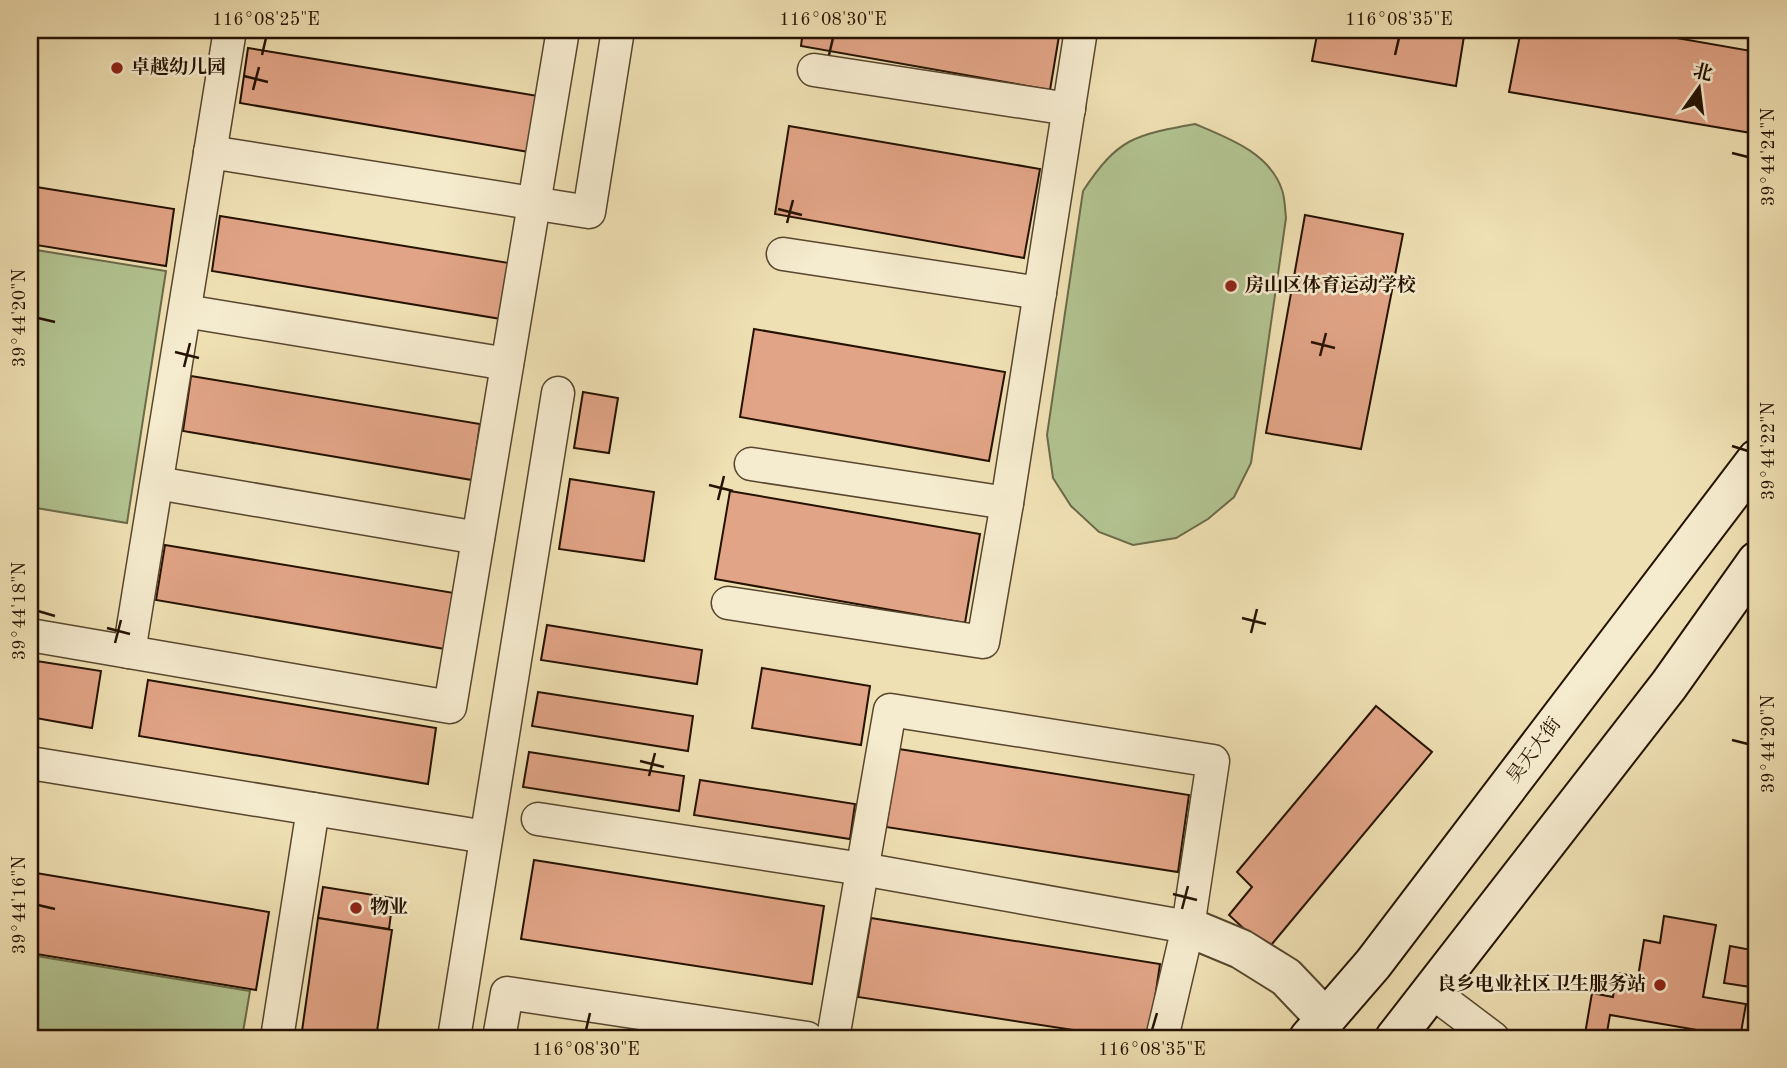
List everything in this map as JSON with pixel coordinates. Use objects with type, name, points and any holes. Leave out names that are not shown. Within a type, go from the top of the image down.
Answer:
[{"type":"main road","name":"昊天大街","points":[[1317,1028],[1373,964],[1757,459]]},
{"type":"main road","points":[[1395,1038],[1669,685],[1757,561]]},
{"type":"main road","points":[[1188,927],[1241,948],[1286,977],[1317,1028]]},
{"type":"street","points":[[129,652],[230,30]]},
{"type":"street","points":[[30,635],[450,707],[563,30]]},
{"type":"street","points":[[210,152],[589,212],[618,30]]},
{"type":"street","points":[[728,603],[983,642],[1081,30]]},
{"type":"street","points":[[814,70],[1069,109]]},
{"type":"street","points":[[783,254],[1040,293]]},
{"type":"street","points":[[184,311],[507,364]]},
{"type":"street","points":[[454,1038],[558,393]]},
{"type":"street","points":[[751,464],[1007,503]]},
{"type":"street","points":[[157,483],[478,538]]},
{"type":"street","points":[[833,1038],[890,710],[1213,761],[1188,927],[1162,1038]]},
{"type":"street","points":[[30,763],[486,838]]},
{"type":"street","points":[[277,1038],[313,809]]},
{"type":"street","points":[[538,819],[862,869],[1188,927]]},
{"type":"street","points":[[1432,992],[1493,1038]]},
{"type":"street","points":[[499,1038],[507,993],[807,1038]]},
{"type":"green space","points":[[1195,124],[1234,141],[1258,157],[1276,177],[1284,197],[1286,218],[1251,463],[1234,497],[1208,519],[1176,538],[1133,545],[1099,532],[1071,506],[1053,478],[1047,435],[1083,191],[1107,160],[1129,142],[1142,136]]},
{"type":"green space","points":[[30,249],[166,271],[127,523],[30,507]]},
{"type":"green space","points":[[30,955],[250,991],[242,1038],[30,1038]]},
{"type":"building","points":[[803,30],[1060,30],[1050,90],[801,46]]},
{"type":"building","points":[[1318,30],[1465,30],[1456,86],[1312,61]]},
{"type":"building","points":[[1521,30],[1631,30],[1757,52],[1757,134],[1509,92]]},
{"type":"building","points":[[248,48],[538,96],[529,152],[240,103]]},
{"type":"building","points":[[789,126],[1040,169],[1024,258],[775,214]]},
{"type":"building","points":[[30,186],[174,209],[166,266],[30,244]]},
{"type":"building","points":[[1305,215],[1403,234],[1361,449],[1266,433]]},
{"type":"building","points":[[220,216],[509,263],[501,319],[212,271]]},
{"type":"building","points":[[754,329],[1005,372],[989,461],[740,417]]},
{"type":"building","points":[[191,376],[480,424],[472,480],[183,431]]},
{"type":"building","points":[[583,392],[618,398],[609,453],[574,448]]},
{"type":"building","points":[[570,479],[654,492],[644,561],[559,549]]},
{"type":"building","points":[[730,491],[980,534],[965,623],[715,579]]},
{"type":"building","points":[[165,545],[454,593],[445,649],[156,600]]},
{"type":"building","points":[[547,625],[702,650],[697,684],[541,660]]},
{"type":"building","points":[[30,660],[101,671],[92,728],[30,717]]},
{"type":"building","points":[[762,668],[870,686],[861,745],[752,728]]},
{"type":"building","points":[[148,680],[436,728],[428,784],[139,736]]},
{"type":"building","points":[[538,692],[693,716],[688,751],[532,726]]},
{"type":"building","points":[[1376,706],[1432,752],[1267,950],[1229,915],[1252,887],[1237,872]]},
{"type":"building","points":[[899,749],[1189,795],[1178,872],[886,827]]},
{"type":"building","points":[[529,752],[684,776],[679,811],[523,787]]},
{"type":"building","points":[[700,780],[855,804],[850,839],[694,815]]},
{"type":"building","points":[[534,860],[824,906],[812,984],[521,939]]},
{"type":"building","points":[[30,872],[269,912],[256,990],[30,953]]},
{"type":"building","name":"物业","points":[[323,887],[393,898],[389,929],[318,918]]},
{"type":"building","name":"良乡电业社区卫生服务站","points":[[1664,916],[1716,925],[1703,997],[1746,1004],[1740,1038],[1708,1038],[1709,1032],[1610,1015],[1606,1038],[1585,1034],[1592,993],[1613,997],[1617,973],[1638,977],[1644,940],[1660,943]]},
{"type":"building","points":[[318,918],[392,930],[376,1038],[301,1038]]},
{"type":"building","points":[[871,918],[1160,964],[1149,1038],[1126,1038],[858,997]]},
{"type":"building","points":[[1730,946],[1757,951],[1757,988],[1724,983]]},
{"type":"place","name":"卓越幼儿园","points":[[117,68]]},
{"type":"place","name":"房山区体育运动学校","points":[[1231,286]]},
{"type":"place","name":"物业","points":[[356,908]]},
{"type":"place","name":"良乡电业社区卫生服务站","points":[[1660,985]]}]
